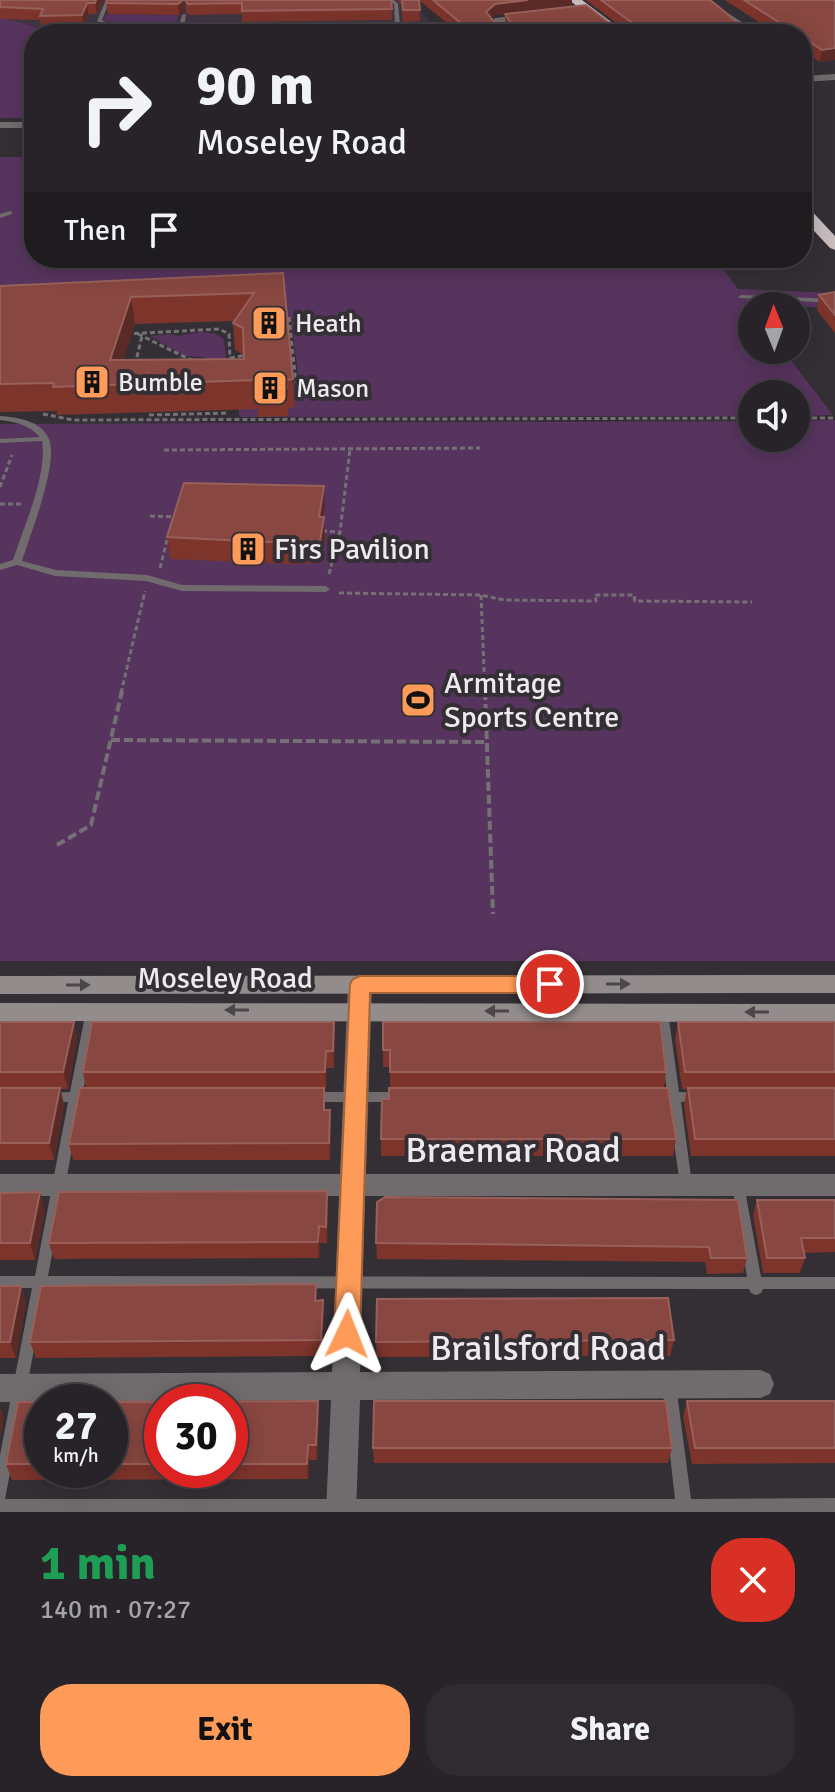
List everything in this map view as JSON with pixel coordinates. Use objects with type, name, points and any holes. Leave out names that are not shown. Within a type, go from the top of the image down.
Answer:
[{"type":"highway","points":[[574,6],[590,10],[608,24]]},
{"type":"highway","points":[[812,220],[835,245]]},
{"type":"main road","name":"Moseley Road","points":[[0,1012],[92,1011],[360,997],[835,984]]},
{"type":"main road","name":"Moseley Road","points":[[0,985],[360,997],[662,1012],[835,1013]]},
{"type":"street","points":[[701,0],[739,24]]},
{"type":"street","points":[[494,24],[495,21],[543,16]]},
{"type":"street","points":[[812,71],[821,78]]},
{"type":"street","points":[[812,78],[835,77]]},
{"type":"street","points":[[0,125],[24,125]]},
{"type":"street","points":[[341,1509],[360,997]]},
{"type":"street","name":"Braemar Road","points":[[0,1185],[835,1185]]},
{"type":"street","name":"Brailsford Road","points":[[10,1388],[760,1384]]},
{"type":"lane","points":[[105,24],[99,21],[108,0]]},
{"type":"lane","points":[[353,24],[398,24],[396,4],[391,0]]},
{"type":"lane","points":[[182,24],[184,15]]},
{"type":"lane","points":[[0,216],[10,213]]},
{"type":"lane","points":[[810,300],[835,301]]},
{"type":"lane","points":[[0,418],[25,423],[39,431],[45,439],[45,467],[17,562]]},
{"type":"lane","points":[[0,441],[45,439]]},
{"type":"lane","points":[[0,567],[17,562],[55,573],[147,578],[182,588],[326,589]]},
{"type":"lane","points":[[0,1494],[10,1388],[41,1283],[92,1011]]},
{"type":"lane","points":[[662,1012],[686,1184]]},
{"type":"lane","points":[[30,1097],[107,1097]]},
{"type":"lane","points":[[306,1097],[417,1097]]},
{"type":"lane","points":[[646,1097],[717,1097]]},
{"type":"lane","points":[[738,1185],[756,1286]]},
{"type":"lane","points":[[0,1282],[756,1286],[835,1283]]},
{"type":"lane","points":[[669,1385],[684,1506]]},
{"type":"lane","points":[[0,1507],[341,1509],[835,1506]]},
{"type":"path","points":[[289,317],[288,345],[296,384]]},
{"type":"path","points":[[171,323],[172,331]]},
{"type":"path","points":[[223,331],[237,326]]},
{"type":"path","points":[[123,334],[219,329],[229,334],[230,368]]},
{"type":"path","points":[[136,333],[205,366]]},
{"type":"path","points":[[134,372],[142,336]]},
{"type":"path","points":[[230,358],[251,353]]},
{"type":"path","points":[[47,406],[38,413],[61,419],[738,418]]},
{"type":"path","points":[[149,415],[229,413],[229,418]]},
{"type":"path","points":[[810,418],[835,418]]},
{"type":"path","points":[[164,450],[480,448]]},
{"type":"path","points":[[350,449],[340,532],[326,589],[346,595],[481,595],[504,600],[596,601],[595,595],[634,595],[635,601],[752,602]]},
{"type":"path","points":[[0,504],[33,505]]},
{"type":"path","points":[[150,516],[188,517]]},
{"type":"path","points":[[57,845],[91,825],[147,578],[162,566],[172,516]]},
{"type":"path","points":[[315,530],[340,532]]},
{"type":"path","points":[[169,532],[181,531]]},
{"type":"path","points":[[481,595],[493,914]]},
{"type":"path","points":[[111,740],[487,742]]},
{"type":"shaded area","points":[[0,0],[407,0],[434,24],[24,24],[24,118],[0,118]]},
{"type":"shaded area","points":[[106,14],[178,15],[176,24],[109,24],[104,21]]},
{"type":"shaded area","points":[[0,18],[25,24],[24,118],[0,118]]},
{"type":"shaded area","points":[[0,157],[24,157],[24,268],[722,268],[738,289],[835,293],[835,308],[810,307],[810,292],[738,292],[738,364],[794,364],[806,380],[738,380],[738,416],[241,417],[239,385],[247,409],[287,408],[293,384],[299,383],[291,317],[0,313]]},
{"type":"shaded area","points":[[201,332],[216,334],[224,339],[227,368],[203,357],[185,356],[150,336],[178,336]]},
{"type":"shaded area","points":[[810,385],[833,415],[810,416]]},
{"type":"shaded area","name":"Armitage Sports Centre","points":[[835,420],[835,961],[0,961],[0,424],[738,421],[738,452],[810,452],[810,421]]},
{"type":"building","points":[[0,0],[96,0],[95,3],[87,3],[82,15],[40,16],[43,9],[0,7]]},
{"type":"building","points":[[107,0],[183,0],[178,4],[106,3]]},
{"type":"building","points":[[185,0],[391,0],[392,9],[242,11],[242,3],[188,4]]},
{"type":"building","points":[[402,0],[419,0],[420,10],[403,10]]},
{"type":"building","points":[[433,0],[528,0],[495,4],[486,12],[496,24],[462,24]]},
{"type":"building","points":[[601,0],[710,0],[738,24],[629,24],[631,22]]},
{"type":"building","points":[[744,0],[835,0],[835,48],[822,50],[812,44],[812,24],[781,24]]},
{"type":"building","points":[[586,5],[611,24],[510,24],[505,14]]},
{"type":"building","points":[[283,273],[293,379],[286,380],[287,388],[256,389],[256,380],[53,387],[54,383],[0,384],[0,286]],"holes":[[[254,293],[233,323],[243,328],[244,359],[110,360],[131,297]]]},
{"type":"building","points":[[835,292],[835,315],[819,295]]},
{"type":"building","points":[[184,483],[324,486],[319,517],[324,517],[320,541],[289,543],[167,537]]},
{"type":"building","points":[[0,1022],[74,1022],[63,1072],[0,1072]]},
{"type":"building","points":[[92,1022],[334,1022],[333,1051],[326,1051],[325,1072],[83,1072]]},
{"type":"building","points":[[383,1022],[660,1022],[666,1072],[390,1072],[390,1050],[383,1050]]},
{"type":"building","points":[[678,1022],[835,1022],[835,1072],[685,1072]]},
{"type":"building","points":[[0,1088],[60,1088],[49,1143],[0,1143]]},
{"type":"building","points":[[80,1088],[324,1088],[324,1110],[330,1110],[329,1143],[69,1144]]},
{"type":"building","points":[[389,1088],[668,1088],[676,1139],[381,1139],[382,1099],[389,1099]]},
{"type":"building","points":[[688,1088],[835,1088],[835,1139],[695,1139]]},
{"type":"building","points":[[327,1191],[326,1227],[319,1226],[318,1242],[49,1243],[59,1192]]},
{"type":"building","points":[[40,1192],[30,1243],[0,1243],[0,1193]]},
{"type":"building","points":[[385,1197],[738,1200],[747,1258],[711,1258],[709,1247],[376,1243],[377,1202]]},
{"type":"building","points":[[757,1200],[835,1200],[835,1238],[801,1238],[805,1258],[767,1258]]},
{"type":"building","points":[[316,1284],[315,1301],[323,1300],[321,1340],[30,1342],[41,1286]]},
{"type":"building","points":[[0,1286],[21,1286],[10,1342],[0,1342]]},
{"type":"building","points":[[668,1298],[674,1340],[376,1342],[377,1299]]},
{"type":"building","points":[[248,1401],[318,1401],[316,1445],[308,1445],[307,1464],[248,1464]]},
{"type":"building","points":[[374,1401],[666,1401],[672,1448],[373,1448]]},
{"type":"building","points":[[687,1401],[835,1401],[835,1448],[695,1448]]},
{"type":"building","points":[[18,1402],[24,1402],[24,1464],[6,1464]]},
{"type":"building","points":[[128,1402],[144,1402],[144,1464],[128,1464]]},
{"type":"place","name":"Heath","points":[[269,323]]},
{"type":"place","name":"Bumble","points":[[92,382]]},
{"type":"place","name":"Mason","points":[[270,388]]},
{"type":"place","name":"Firs Pavilion","points":[[248,549]]},
{"type":"place","name":"Armitage Sports Centre","points":[[418,700]]},
{"type":"route","points":[[347,1334],[360,984],[550,984]]}]
